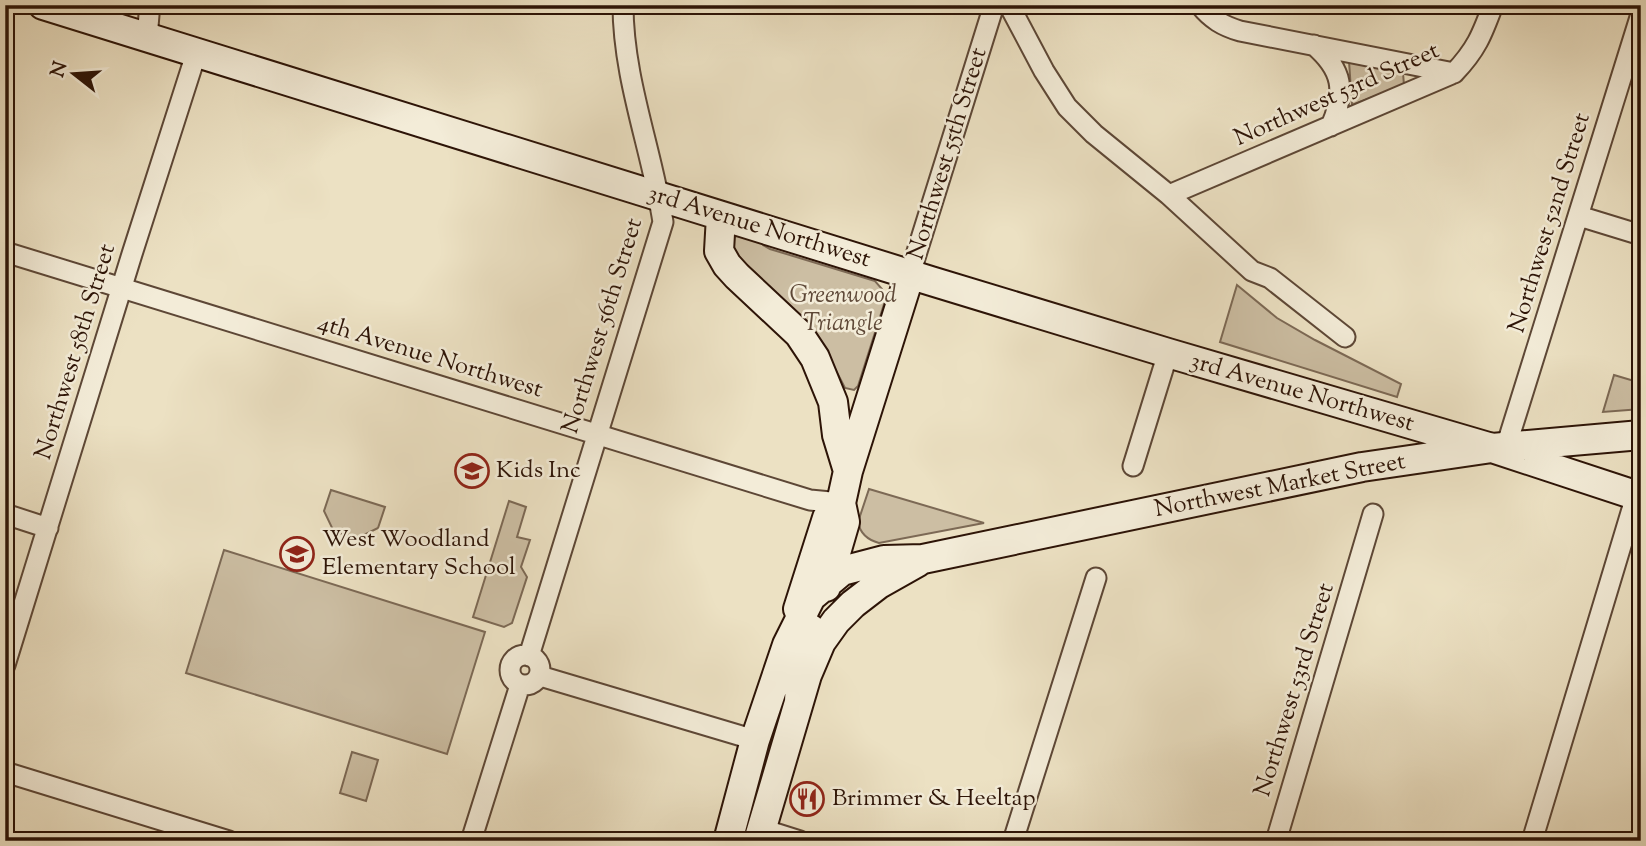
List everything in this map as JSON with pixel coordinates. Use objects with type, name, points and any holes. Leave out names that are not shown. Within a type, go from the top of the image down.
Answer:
[{"type":"street","name":"3rd Avenue Northwest","points":[[43,5],[1168,353],[1499,448],[1639,497]]},
{"type":"street","points":[[147,5],[147,38]]},
{"type":"street","name":"Northwest 56th Street","points":[[529,656],[663,222],[623,30],[624,5]]},
{"type":"street","name":"Northwest 55th Street","points":[[799,701],[802,649],[823,599],[845,522],[841,503],[848,471],[994,5]]},
{"type":"street","points":[[1009,5],[1044,71],[1067,107],[1094,134],[1169,195],[1252,271],[1270,278],[1345,337]]},
{"type":"street","points":[[1200,5],[1208,15],[1227,27],[1454,73]]},
{"type":"street","name":"Northwest 53rd Street","points":[[1169,195],[1454,73],[1471,55],[1493,5]]},
{"type":"street","name":"Northwest 52nd Street","points":[[1499,448],[1579,216],[1641,14]]},
{"type":"street","points":[[1314,45],[1326,55],[1339,79],[1339,109],[1332,126]]},
{"type":"street","name":"Northwest 58th Street","points":[[5,665],[196,54]]},
{"type":"street","points":[[721,216],[719,251],[727,264],[799,334],[815,358],[832,402],[837,435],[848,471]]},
{"type":"street","points":[[1579,216],[1641,235]]},
{"type":"street","name":"4th Avenue Northwest","points":[[5,252],[810,500],[841,503]]},
{"type":"street","points":[[1133,466],[1168,353]]},
{"type":"street","points":[[1375,414],[1388,442],[1392,462]]},
{"type":"street","name":"Northwest Market Street","points":[[728,841],[755,740],[787,645],[811,597],[842,571],[884,560],[923,559],[1392,462],[1499,448],[1641,435]]},
{"type":"street","name":"3rd Avenue Northwest","points":[[1564,442],[1567,456],[1577,468],[1597,483]]},
{"type":"street","points":[[1532,841],[1639,497]]},
{"type":"street","name":"Northwest 55th Street","points":[[787,645],[825,520],[841,503]]},
{"type":"street","points":[[5,514],[48,527]]},
{"type":"street","name":"Northwest 53rd Street","points":[[1276,841],[1373,514]]},
{"type":"street","name":"Northwest Market Street","points":[[760,835],[807,675],[821,642],[853,604],[879,584],[923,559]]},
{"type":"street","points":[[1013,841],[1096,578]]},
{"type":"street","points":[[519,656],[529,656],[538,662],[540,676],[529,685],[520,685],[512,679],[510,668],[519,656]]},
{"type":"street","points":[[540,676],[755,740]]},
{"type":"street","points":[[471,841],[520,685]]},
{"type":"street","points":[[5,772],[229,841]]},
{"type":"street","points":[[760,835],[800,841]]},
{"type":"green space","points":[[1349,61],[1403,73],[1404,85],[1352,105]]},
{"type":"green space","name":"Greenwood Triangle","points":[[732,232],[760,238],[763,245],[770,249],[875,281],[882,289],[885,301],[858,386],[854,390],[845,388],[825,349],[733,265]]},
{"type":"green space","points":[[1237,285],[1277,318],[1401,384],[1397,397],[1220,342]]},
{"type":"green space","points":[[1614,375],[1641,383],[1641,409],[1603,412]]},
{"type":"green space","points":[[869,489],[984,523],[879,543],[865,536],[858,522]]},
{"type":"green space","points":[[331,490],[385,507],[378,528],[358,538],[334,532],[324,511]]},
{"type":"green space","points":[[509,501],[526,507],[517,537],[530,540],[521,567],[527,577],[512,623],[504,627],[473,617]]},
{"type":"green space","points":[[224,550],[485,632],[447,754],[186,673]]},
{"type":"green space","points":[[352,752],[378,760],[366,801],[340,793]]},
{"type":"place","name":"Kids Inc","points":[[472,471]]},
{"type":"place","name":"West Woodland Elementary School","points":[[297,554]]},
{"type":"place","name":"Brimmer & Heeltap","points":[[807,799]]}]
